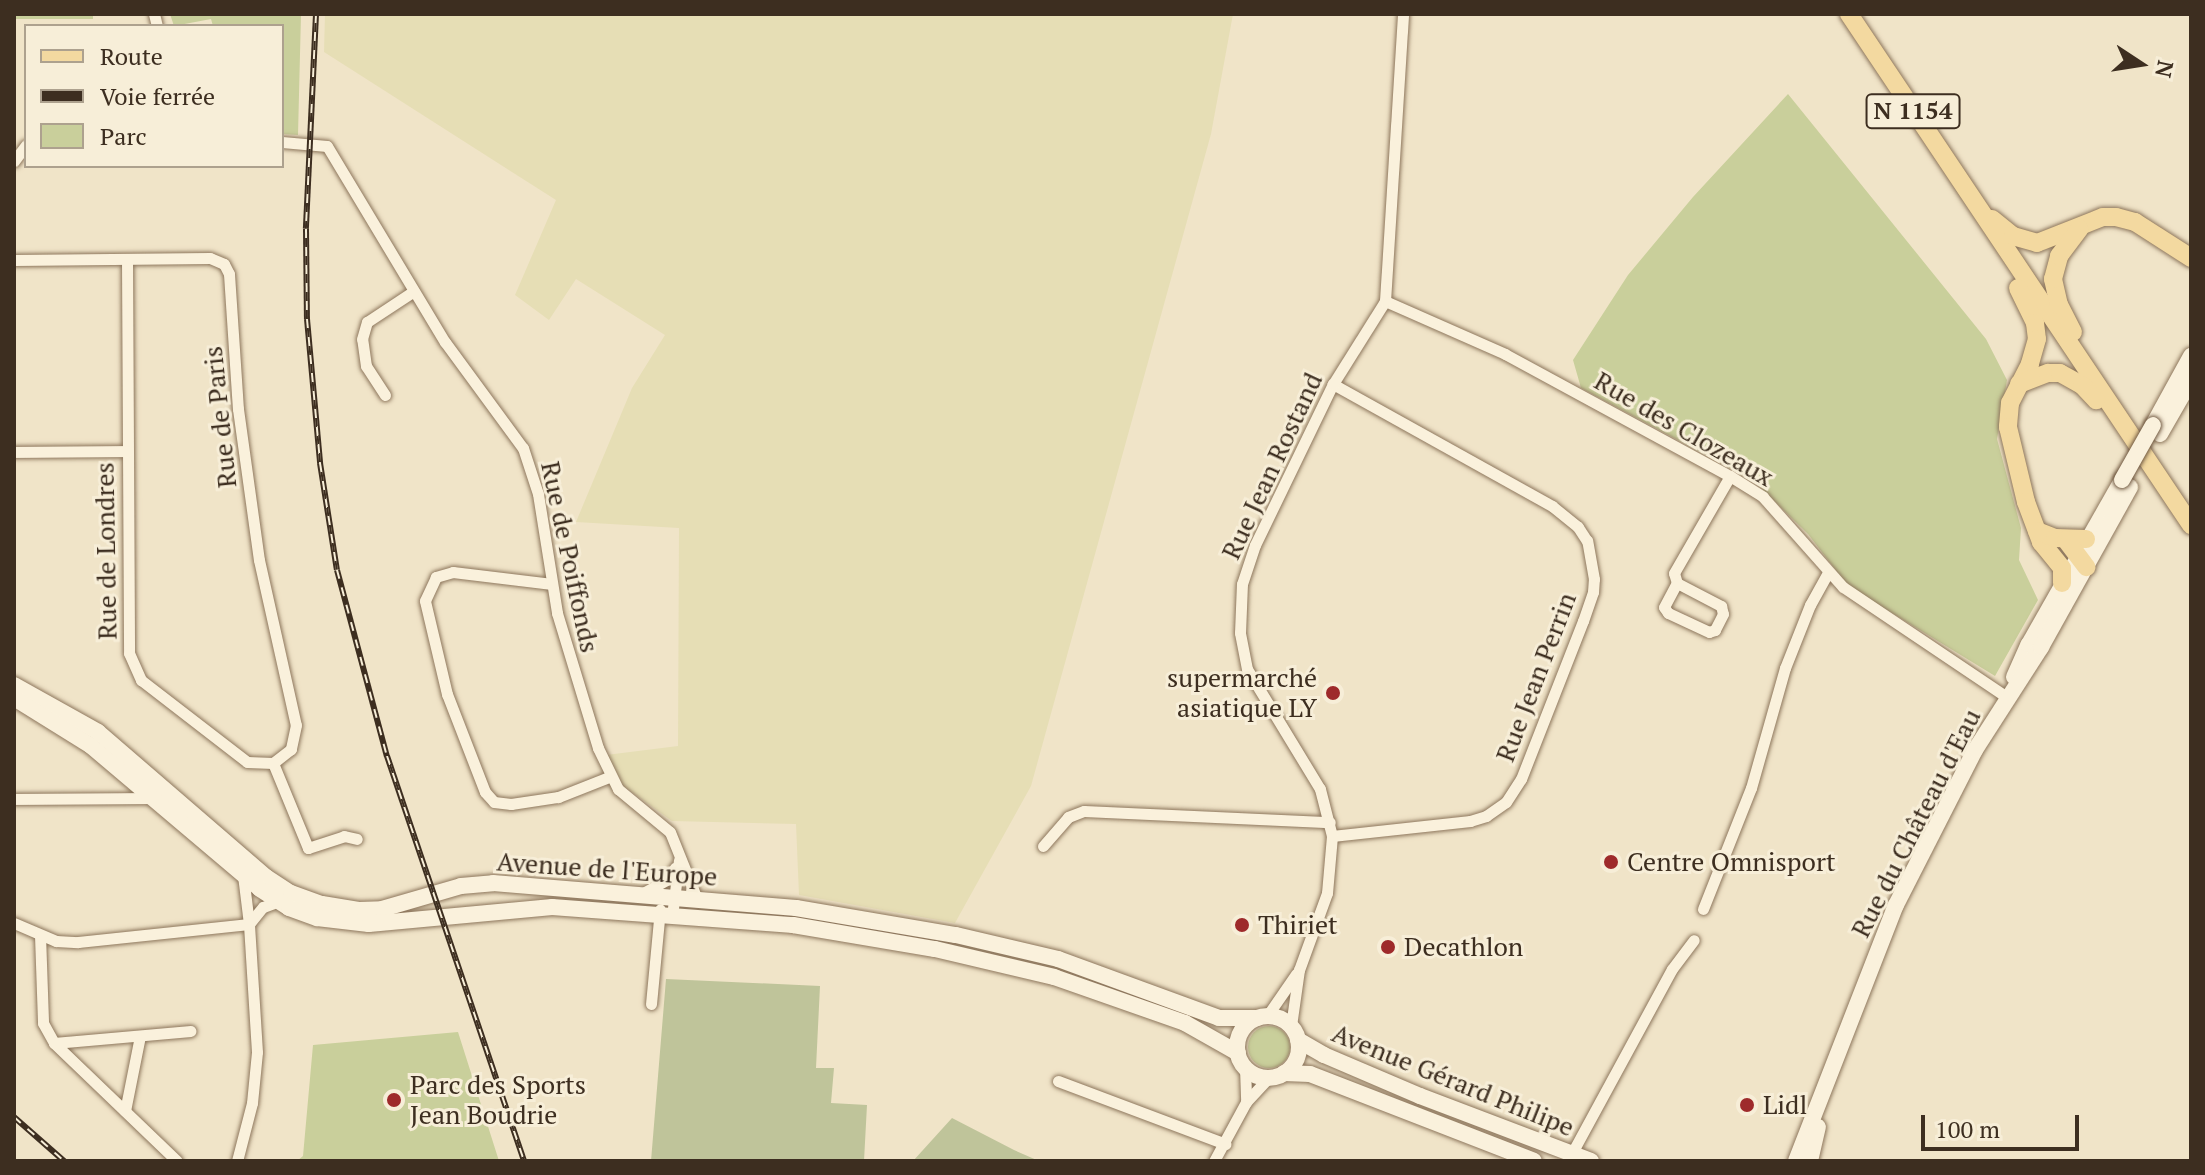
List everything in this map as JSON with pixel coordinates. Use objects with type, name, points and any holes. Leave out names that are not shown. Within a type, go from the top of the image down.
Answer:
[{"type":"main road","name":"N 1154","points":[[1849,14],[2191,525]]},
{"type":"main road","points":[[1978,207],[2013,236],[2029,241],[2048,241],[2103,217],[2116,217],[2135,222],[2189,255]]},
{"type":"main road","points":[[2080,227],[2059,256],[2053,288],[2090,363],[2096,385]]},
{"type":"main road","points":[[2010,256],[2007,269],[2029,308],[2037,339],[2035,352],[2010,403],[2008,427],[2037,531],[2074,554],[2062,583]]},
{"type":"main road","points":[[2126,484],[2191,356]]},
{"type":"main road","points":[[2019,384],[2048,373],[2060,373],[2082,385],[2116,413]]},
{"type":"main road","points":[[2156,430],[2191,380]]},
{"type":"main road","name":"Rue du Château d'Eau","points":[[2074,554],[2126,484]]},
{"type":"main road","name":"Rue du Château d'Eau","points":[[1810,1161],[1820,1106],[1896,905],[1975,750],[2030,666],[2074,554],[2126,484]]},
{"type":"main road","name":"Rue du Château d'Eau","points":[[2007,697],[2029,644],[2062,583]]},
{"type":"main road","name":"Avenue de l'Europe","points":[[14,685],[98,732],[266,877],[313,901],[340,908],[369,910],[461,886],[493,883],[796,908],[956,935],[1058,959],[1219,1018],[1262,1017]]},
{"type":"main road","name":"Avenue de l'Europe","points":[[14,698],[91,746],[277,902],[317,918],[359,924],[538,908],[666,915],[838,932],[935,949],[1054,977],[1185,1023],[1242,1060]]},
{"type":"main road","points":[[1262,1017],[1294,1033],[1296,1059],[1276,1075],[1242,1060],[1239,1036],[1262,1017]]},
{"type":"main road","name":"Avenue Gérard Philipe","points":[[1294,1033],[1324,1055],[1407,1091],[1591,1161]]},
{"type":"main road","name":"Avenue Gérard Philipe","points":[[1276,1075],[1310,1074],[1534,1161]]},
{"type":"main road","name":"Rue du Château d'Eau","points":[[1796,1161],[1814,1112],[1820,1106]]},
{"type":"street","name":"Rue Jean Rostand","points":[[1294,1033],[1299,970],[1327,893],[1332,836],[1320,789],[1247,669],[1239,612],[1242,584],[1255,545],[1333,384],[1385,301],[1403,14]]},
{"type":"street","name":"Rue de Poiffonds","points":[[284,142],[327,146],[445,342],[523,448],[538,494],[552,584],[568,656],[609,777],[618,789],[670,832],[697,899]]},
{"type":"street","name":"Rue de Paris","points":[[14,260],[210,258],[224,264],[229,274],[238,409],[257,545],[296,725],[291,749],[273,763]]},
{"type":"street","name":"Rue de Londres","points":[[127,259],[129,653],[141,680],[247,762],[273,763]]},
{"type":"street","points":[[385,395],[366,366],[362,339],[367,322],[414,291]]},
{"type":"street","name":"Rue des Clozeaux","points":[[1385,301],[1519,362],[1763,497],[1843,587],[2007,697]]},
{"type":"street","name":"Rue Jean Perrin","points":[[1332,836],[1470,821],[1486,816],[1506,802],[1521,779],[1578,635],[1593,592],[1594,579],[1587,541],[1578,527],[1552,506],[1333,384]]},
{"type":"street","points":[[14,452],[127,451]]},
{"type":"street","points":[[1677,583],[1721,606],[1723,614],[1715,630],[1709,632],[1668,613],[1664,607],[1677,583],[1674,573],[1730,476]]},
{"type":"street","points":[[552,584],[453,572],[436,577],[425,601],[447,694],[485,792],[494,802],[511,804],[558,797],[609,777]]},
{"type":"street","points":[[1703,909],[1751,788],[1785,668],[1810,605],[1828,572]]},
{"type":"street","points":[[273,763],[308,848],[344,836],[357,839]]},
{"type":"street","points":[[14,799],[151,798]]},
{"type":"street","points":[[1043,846],[1068,817],[1084,811],[1330,822]]},
{"type":"street","points":[[639,895],[668,879],[680,856]]},
{"type":"street","points":[[651,1004],[668,897],[680,856]]},
{"type":"street","points":[[237,1161],[252,1103],[257,1052],[243,875]]},
{"type":"street","points":[[14,923],[56,941],[78,942],[249,924],[263,907],[277,902]]},
{"type":"street","points":[[40,935],[43,1023],[54,1043],[177,1161]]},
{"type":"street","points":[[1572,1153],[1672,969],[1694,940]]},
{"type":"street","name":"Rue Jean Rostand","points":[[1262,1017],[1299,970]]},
{"type":"street","points":[[54,1043],[190,1031]]},
{"type":"street","points":[[125,1111],[140,1036]]},
{"type":"street","points":[[1242,1060],[1246,1102]]},
{"type":"street","points":[[1214,1161],[1226,1144],[1246,1102],[1276,1075]]},
{"type":"street","points":[[1058,1081],[1226,1144]]},
{"type":"shaded area","points":[[325,14],[1233,14],[1211,134],[1031,786],[955,923],[799,895],[796,824],[672,821],[622,785],[606,755],[678,746],[679,528],[576,522],[632,388],[665,335],[576,279],[549,320],[515,295],[556,200],[324,52]]},
{"type":"green space","points":[[14,14],[93,14],[93,19],[14,19]]},
{"type":"green space","points":[[170,14],[301,14],[298,135],[284,134],[284,24],[212,24],[211,19],[173,24]]},
{"type":"green space","points":[[1788,94],[1986,339],[2007,380],[1997,439],[2021,528],[2019,560],[2038,600],[1995,676],[1848,586],[1808,534],[1754,481],[1581,388],[1573,360],[1628,275],[1693,197]]},
{"type":"green space","points":[[666,979],[820,986],[816,1068],[834,1068],[831,1103],[867,1105],[864,1161],[651,1161]]},
{"type":"green space","points":[[1269,1026],[1284,1032],[1290,1047],[1284,1062],[1269,1068],[1254,1062],[1248,1047],[1254,1032]]},
{"type":"green space","name":"Parc des Sports Jean Boudrie","points":[[458,1032],[499,1161],[297,1161],[303,1156],[313,1045]]},
{"type":"green space","points":[[952,1118],[1014,1150],[1039,1161],[913,1161]]},
{"type":"railway","points":[[316,14],[306,229],[307,319],[320,463],[337,570],[387,756],[524,1161]]},
{"type":"railway","points":[[14,1117],[64,1161]]},
{"type":"place","name":"supermarché asiatique LY","points":[[1333,693]]},
{"type":"place","name":"Centre Omnisport","points":[[1611,862]]},
{"type":"place","name":"Thiriet","points":[[1242,925]]},
{"type":"place","name":"Decathlon","points":[[1388,947]]},
{"type":"place","name":"Parc des Sports Jean Boudrie","points":[[394,1100]]},
{"type":"place","name":"Lidl","points":[[1747,1105]]}]
